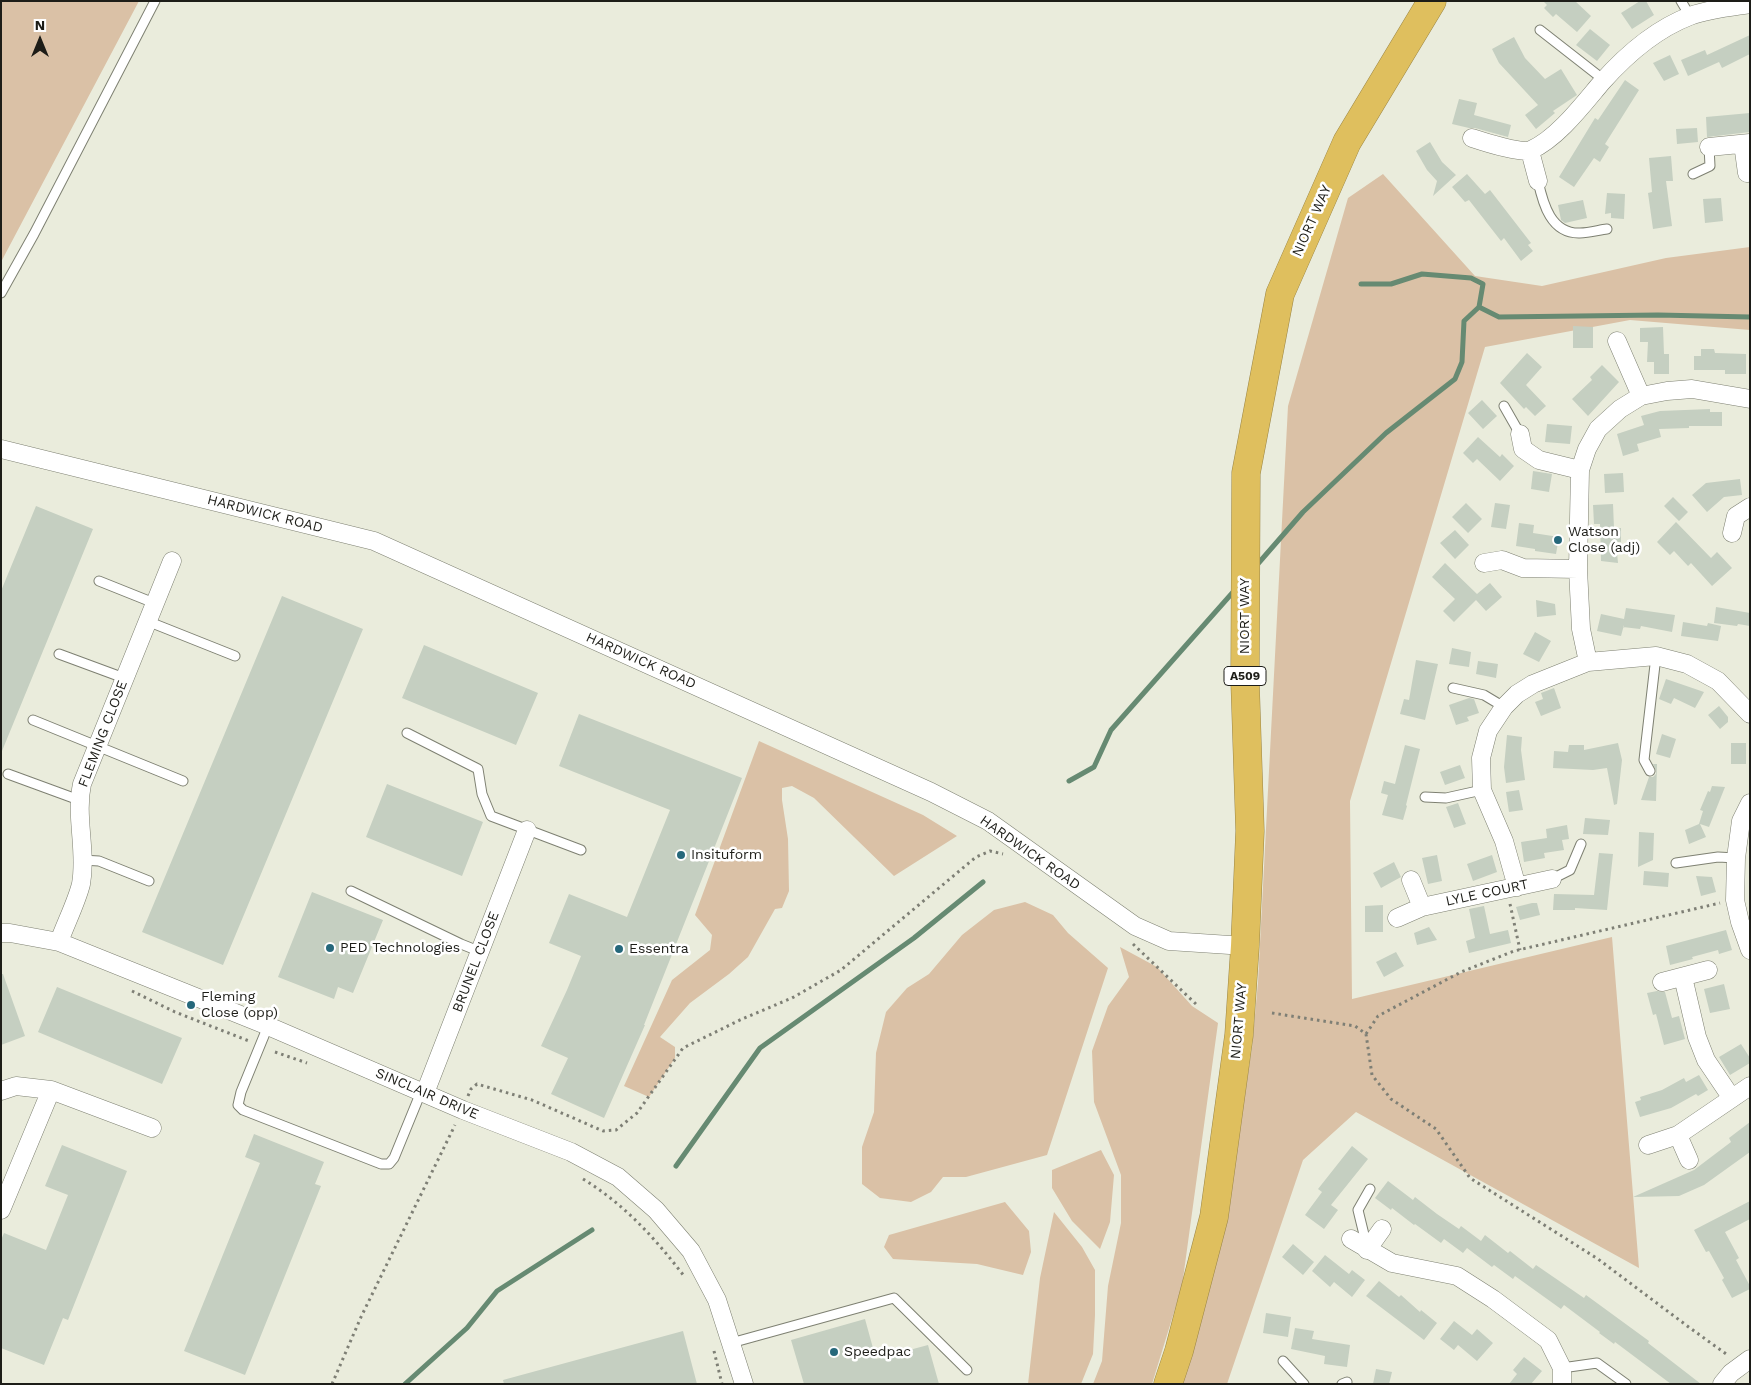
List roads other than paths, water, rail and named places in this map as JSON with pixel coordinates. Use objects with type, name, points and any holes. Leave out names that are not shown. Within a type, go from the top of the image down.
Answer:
[{"type":"highway","name":"NIORT WAY","points":[[1168,1384],[1179,1351],[1214,1217],[1239,1035],[1250,831],[1245,681],[1246,473],[1280,294],[1347,142],[1432,1]]},
{"type":"street","points":[[1472,138],[1512,149],[1530,151],[1548,139],[1574,115],[1604,80],[1632,52],[1660,32],[1686,9],[1750,4]]},
{"type":"street","points":[[1709,147],[1747,144],[1747,173]]},
{"type":"street","points":[[1530,151],[1538,181]]},
{"type":"street","points":[[1617,340],[1641,396]]},
{"type":"street","points":[[1588,662],[1580,628],[1578,569],[1580,470],[1587,449],[1598,429],[1620,409],[1641,396],[1667,390],[1692,389],[1750,398]]},
{"type":"street","points":[[1520,434],[1523,449],[1539,460],[1580,470]]},
{"type":"street","name":"HARDWICK ROAD","points":[[1,449],[374,541],[931,792],[988,821],[1135,926],[1169,941],[1245,946]]},
{"type":"street","points":[[1732,533],[1736,516],[1750,507]]},
{"type":"street","points":[[1484,563],[1502,560],[1523,568],[1578,569]]},
{"type":"street","name":"FLEMING CLOSE","points":[[59,942],[81,884],[82,860],[79,800],[82,784],[99,746],[146,621],[172,561]]},
{"type":"street","points":[[1512,888],[1504,841],[1482,790],[1481,758],[1488,731],[1504,707],[1517,694],[1533,684],[1588,662],[1656,656],[1687,664],[1718,681],[1750,714]]},
{"type":"street","points":[[1749,805],[1741,821],[1736,858],[1735,900],[1740,922],[1750,950]]},
{"type":"street","name":"BRUNEL CLOSE","points":[[423,1093],[481,952],[527,830]]},
{"type":"street","name":"LYLE COURT","points":[[1397,918],[1422,907],[1552,879]]},
{"type":"street","points":[[1411,880],[1422,907]]},
{"type":"street","name":"SINCLAIR DRIVE","points":[[1,933],[59,942],[268,1026],[423,1093],[458,1118],[572,1152],[618,1177],[656,1210],[691,1251],[716,1300],[744,1384]]},
{"type":"street","points":[[1662,982],[1708,970]]},
{"type":"street","points":[[1683,976],[1697,1036],[1706,1060],[1731,1097]]},
{"type":"street","points":[[1,1091],[16,1086],[51,1090],[152,1128]]},
{"type":"street","points":[[1648,1145],[1678,1135],[1703,1119],[1731,1097],[1750,1086]]},
{"type":"street","points":[[1,1210],[51,1090]]},
{"type":"street","points":[[1678,1135],[1689,1160]]},
{"type":"street","points":[[1367,1250],[1382,1229]]},
{"type":"street","points":[[1351,1239],[1392,1263],[1457,1276],[1493,1299],[1548,1340],[1562,1376]]},
{"type":"street","points":[[1722,1384],[1745,1362]]},
{"type":"lane","points":[[1,293],[34,234],[155,1]]},
{"type":"lane","points":[[1540,30],[1604,80]]},
{"type":"lane","points":[[1693,174],[1710,166],[1709,147]]},
{"type":"lane","points":[[1538,181],[1543,201],[1550,217],[1561,229],[1579,233],[1607,229]]},
{"type":"lane","points":[[1504,406],[1520,434]]},
{"type":"lane","points":[[99,581],[154,603]]},
{"type":"lane","points":[[146,621],[235,656]]},
{"type":"lane","points":[[59,654],[124,678]]},
{"type":"lane","points":[[1650,771],[1644,760],[1656,656]]},
{"type":"lane","points":[[1453,688],[1484,696],[1504,707]]},
{"type":"lane","points":[[33,720],[182,781]]},
{"type":"lane","points":[[407,733],[478,769],[482,794],[491,816],[581,850]]},
{"type":"lane","points":[[8,774],[79,800]]},
{"type":"lane","points":[[1426,797],[1446,798],[1482,790]]},
{"type":"lane","points":[[1552,879],[1570,870],[1581,844]]},
{"type":"lane","points":[[1676,863],[1718,857],[1736,858]]},
{"type":"lane","points":[[82,860],[100,861],[149,881]]},
{"type":"lane","points":[[350,891],[481,952]]},
{"type":"lane","points":[[268,1026],[241,1092],[238,1105],[243,1110],[381,1164],[389,1164],[394,1158],[423,1093]]},
{"type":"lane","points":[[1367,1250],[1358,1210],[1370,1189]]},
{"type":"lane","points":[[731,1343],[894,1298],[967,1370]]},
{"type":"lane","points":[[1283,1361],[1304,1384]]},
{"type":"lane","points":[[1562,1376],[1597,1363],[1626,1384]]},
{"type":"waterway","points":[[1361,284],[1391,284],[1422,274],[1471,278],[1483,284],[1479,307]]},
{"type":"waterway","points":[[1256,566],[1303,512],[1386,433],[1455,379],[1462,362],[1464,321],[1479,307],[1499,317],[1658,315],[1750,317]]},
{"type":"waterway","points":[[1069,781],[1094,767],[1111,730],[1234,591]]},
{"type":"waterway","points":[[676,1166],[760,1048],[914,938],[983,882]]},
{"type":"waterway","points":[[405,1384],[467,1328],[497,1291],[592,1230]]},
{"type":"place","name":"Watson Close (adj)","points":[[1558,540]]},
{"type":"place","name":"Insituform","points":[[681,855]]},
{"type":"place","name":"PED Technologies","points":[[330,948]]},
{"type":"place","name":"Essentra","points":[[619,949]]},
{"type":"place","name":"Fleming Close (opp)","points":[[191,1005]]},
{"type":"place","name":"Speedpac","points":[[834,1352]]}]
